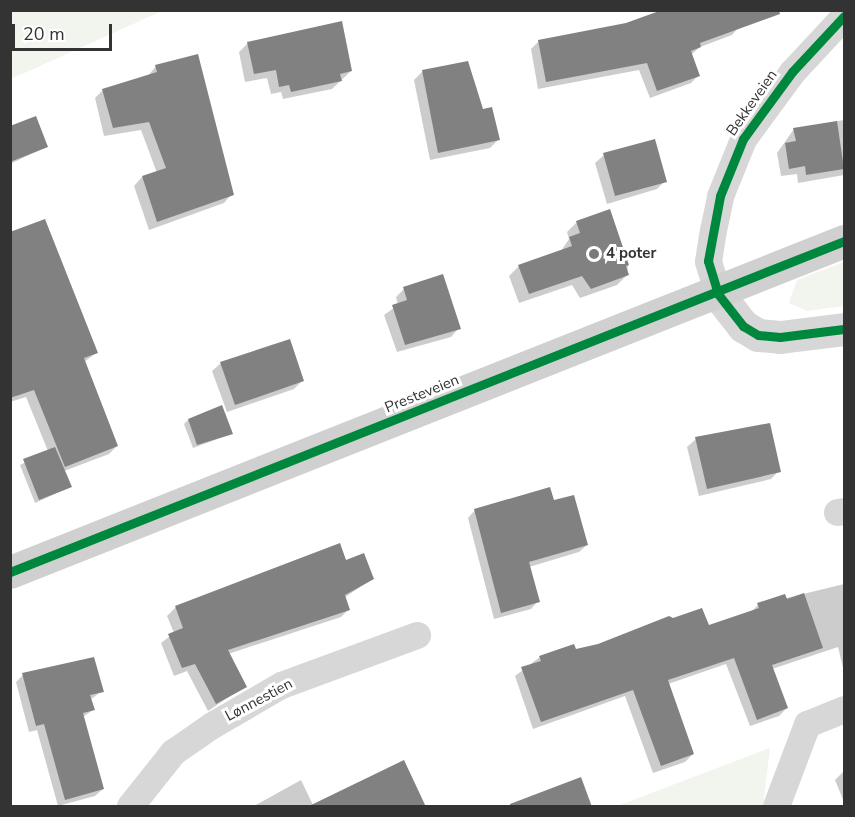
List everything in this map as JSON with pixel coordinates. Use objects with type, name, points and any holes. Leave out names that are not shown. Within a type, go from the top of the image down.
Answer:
[{"type":"main road","name":"Presteveien","points":[[10,572],[718,294],[844,241]]},
{"type":"street","name":"Bekkeveien","points":[[718,294],[708,261],[710,245],[720,196],[739,148],[792,72],[844,16]]},
{"type":"street","points":[[718,294],[743,326],[758,335],[780,337],[844,329]]},
{"type":"street","name":"Lønnestien","points":[[130,807],[173,752],[212,725],[281,685],[417,635]]},
{"type":"street","points":[[776,807],[807,724],[844,709]]},
{"type":"shaded area","points":[[11,10],[162,10],[162,11],[11,79]]},
{"type":"shaded area","points":[[844,262],[844,306],[807,311],[789,303],[797,280]]},
{"type":"shaded area","points":[[770,748],[763,806],[617,806]]},
{"type":"building","points":[[662,10],[779,10],[780,14],[700,43],[701,47],[691,51],[700,76],[657,91],[647,63],[546,82],[538,40],[626,23]]},
{"type":"building","points":[[342,21],[352,71],[340,74],[342,81],[291,92],[289,85],[279,87],[276,70],[254,74],[247,42]]},
{"type":"building","points":[[198,54],[234,195],[157,222],[142,176],[166,168],[149,122],[113,128],[102,89],[157,72],[155,65]]},
{"type":"building","points":[[468,61],[483,109],[492,107],[500,140],[438,153],[422,70]]},
{"type":"building","points":[[36,116],[48,147],[10,162],[10,126]]},
{"type":"building","points":[[837,121],[844,169],[806,175],[805,166],[789,169],[785,143],[796,141],[793,128]]},
{"type":"building","points":[[655,139],[667,182],[615,196],[603,153]]},
{"type":"building","points":[[610,209],[629,265],[626,266],[629,275],[591,289],[582,276],[529,294],[518,265],[572,246],[569,237],[580,233],[576,221]]},
{"type":"building","points":[[45,219],[98,353],[84,358],[118,446],[65,467],[34,390],[10,398],[10,232]]},
{"type":"building","points":[[443,274],[461,329],[405,345],[392,305],[407,300],[403,287]]},
{"type":"building","points":[[290,339],[304,381],[235,405],[220,362]]},
{"type":"building","points":[[222,405],[233,434],[197,445],[188,419]]},
{"type":"building","points":[[770,423],[781,472],[707,489],[695,437]]},
{"type":"building","points":[[55,447],[72,487],[39,500],[23,459]]},
{"type":"building","points":[[550,487],[554,500],[574,495],[588,545],[529,562],[540,602],[501,613],[474,509]]},
{"type":"building","points":[[340,543],[346,560],[364,553],[374,579],[345,595],[350,610],[228,650],[247,687],[216,704],[195,664],[182,668],[168,634],[183,628],[175,606]]},
{"type":"building","points":[[804,593],[823,648],[772,665],[788,708],[757,720],[734,658],[668,680],[694,754],[661,766],[633,690],[541,722],[521,667],[541,661],[539,656],[574,644],[576,649],[598,644],[669,616],[673,618],[702,608],[709,625],[759,608],[757,603],[785,594],[787,599]]},
{"type":"building","points":[[94,657],[104,692],[90,695],[95,710],[83,713],[104,789],[65,800],[44,724],[36,726],[22,673]]},
{"type":"building","points":[[404,760],[426,807],[307,807]]},
{"type":"building","points":[[581,777],[592,807],[510,807],[510,804]]},
{"type":"cycle path","points":[[844,16],[792,72],[743,139],[720,196],[708,261],[718,294],[743,326],[758,335],[780,337],[844,329]]},
{"type":"cycle path","points":[[10,572],[844,241]]},
{"type":"place","name":"4 poter","points":[[594,254]]}]
